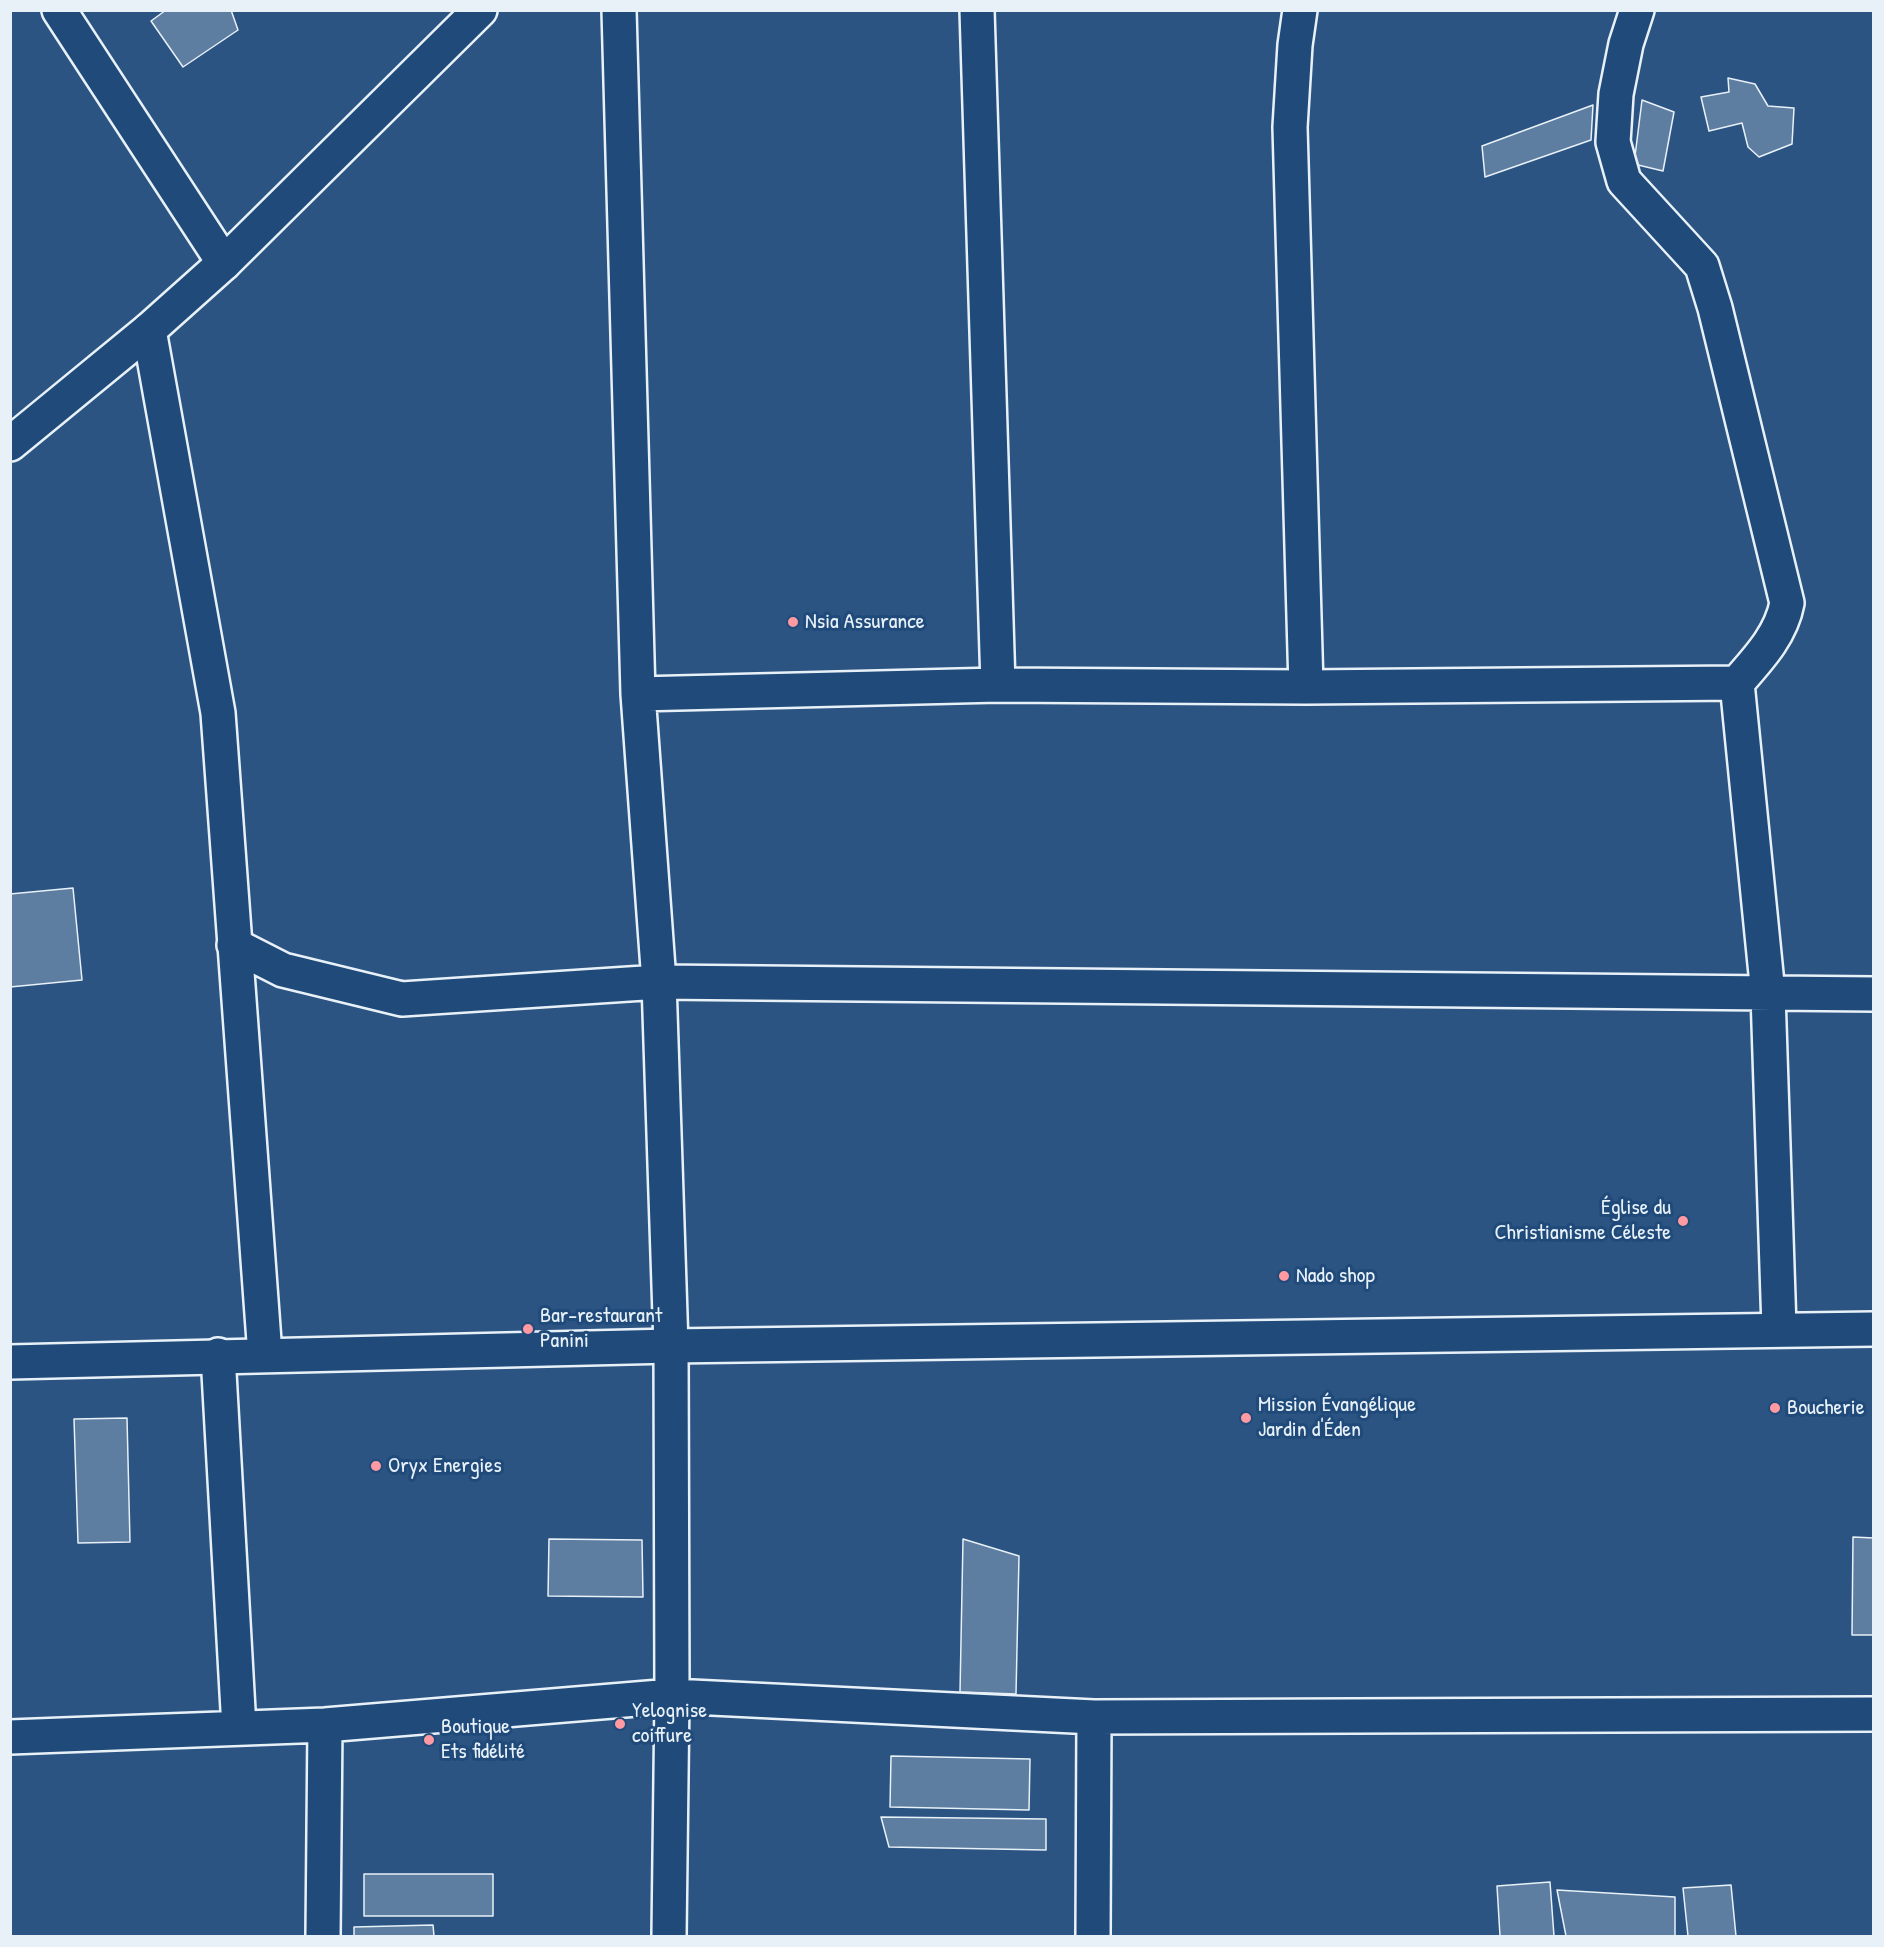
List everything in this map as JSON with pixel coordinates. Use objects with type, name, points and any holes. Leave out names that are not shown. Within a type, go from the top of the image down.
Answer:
[{"type":"street","points":[[10,444],[148,330],[224,263],[480,10]]},
{"type":"street","points":[[619,10],[638,694],[659,982],[671,1346],[672,1696],[669,1936]]},
{"type":"street","points":[[977,10],[998,685]]},
{"type":"street","points":[[1300,10],[1295,45],[1290,127],[1306,687]]},
{"type":"street","points":[[1637,10],[1626,44],[1616,94],[1613,142],[1624,182],[1702,266],[1715,308],[1787,603],[1785,616],[1767,649],[1737,683],[1768,993],[1779,1328]]},
{"type":"street","points":[[72,17],[224,263]]},
{"type":"street","points":[[148,330],[218,713],[266,1355]]},
{"type":"street","points":[[638,694],[998,685],[1306,687],[1737,683]]},
{"type":"street","points":[[234,945],[283,970],[402,999],[659,982],[1874,994]]},
{"type":"street","points":[[10,1362],[219,1355],[671,1346],[1779,1328],[1874,1329]]},
{"type":"street","points":[[219,1355],[239,1728]]},
{"type":"street","points":[[10,1737],[325,1725],[672,1696],[1094,1717],[1874,1714]]},
{"type":"street","points":[[1093,1936],[1094,1717]]},
{"type":"street","points":[[322,1936],[325,1725]]},
{"type":"building","points":[[166,10],[231,10],[238,30],[183,67],[151,21]]},
{"type":"building","points":[[1728,78],[1755,84],[1768,106],[1794,108],[1792,144],[1759,157],[1748,147],[1742,123],[1709,131],[1701,97],[1729,92]]},
{"type":"building","points":[[1642,100],[1674,112],[1663,171],[1634,164]]},
{"type":"building","points":[[1593,105],[1591,140],[1485,177],[1482,146]]},
{"type":"building","points":[[73,888],[82,980],[10,987],[10,894]]},
{"type":"building","points":[[127,1418],[130,1542],[78,1543],[74,1419]]},
{"type":"building","points":[[1853,1537],[1874,1538],[1874,1635],[1852,1635]]},
{"type":"building","points":[[549,1539],[642,1540],[643,1597],[548,1596]]},
{"type":"building","points":[[963,1539],[1019,1556],[1016,1694],[960,1692]]},
{"type":"building","points":[[891,1756],[1030,1759],[1029,1810],[890,1807]]},
{"type":"building","points":[[881,1817],[1046,1819],[1046,1850],[889,1847]]},
{"type":"building","points":[[364,1874],[493,1874],[493,1916],[364,1916]]},
{"type":"building","points":[[1550,1882],[1554,1936],[1500,1936],[1497,1886]]},
{"type":"building","points":[[1731,1885],[1736,1936],[1688,1936],[1683,1888]]},
{"type":"building","points":[[1557,1890],[1675,1897],[1675,1936],[1566,1936]]},
{"type":"building","points":[[433,1925],[434,1936],[354,1936],[354,1927]]},
{"type":"place","name":"Nsia Assurance","points":[[793,622]]},
{"type":"place","name":"Église du Christianisme Céleste","points":[[1683,1221]]},
{"type":"place","name":"Nado shop","points":[[1284,1276]]},
{"type":"place","name":"Bar-restaurant Panini","points":[[528,1329]]},
{"type":"place","name":"Boucherie","points":[[1775,1408]]},
{"type":"place","name":"Mission Évangélique Jardin d'Éden","points":[[1246,1418]]},
{"type":"place","name":"Oryx Energies","points":[[376,1466]]},
{"type":"place","name":"Yelognise coiffure","points":[[620,1724]]},
{"type":"place","name":"Boutique Ets fidélité","points":[[429,1740]]}]
